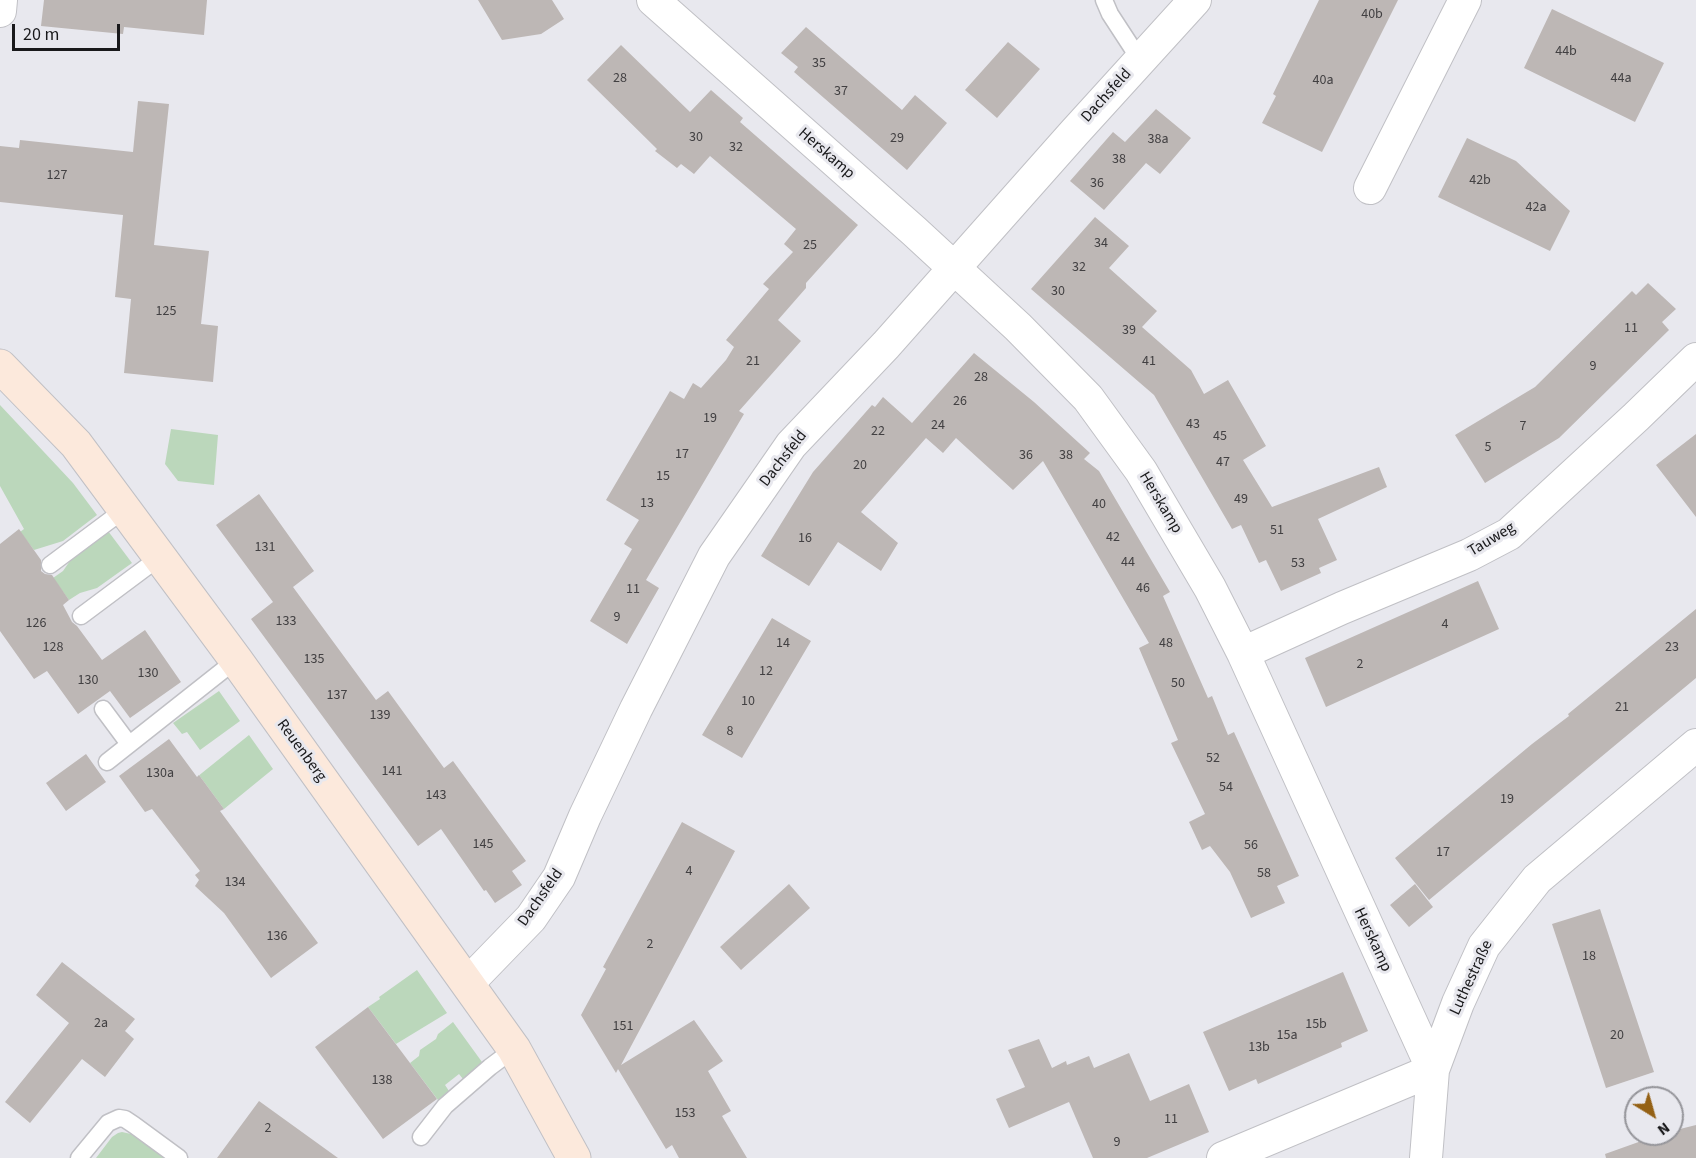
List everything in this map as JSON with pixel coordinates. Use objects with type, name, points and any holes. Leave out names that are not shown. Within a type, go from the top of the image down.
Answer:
[{"type":"main road","name":"Reuenberg","points":[[2,371],[72,439],[236,660],[514,1049],[571,1157]]},
{"type":"street","points":[[0,11],[1,0]]},
{"type":"street","name":"Herskamp","points":[[653,0],[914,231],[1063,371],[1106,422],[1141,471],[1210,588],[1243,653],[1433,1070],[1426,1158]]},
{"type":"street","name":"Dachsfeld","points":[[468,983],[531,918],[559,877],[636,709],[714,556],[791,445],[886,345],[1195,0]]},
{"type":"street","points":[[1370,188],[1465,0]]},
{"type":"street","name":"Tauweg","points":[[1243,653],[1342,608],[1469,555],[1509,534],[1696,359]]},
{"type":"street","name":"Luthestraße","points":[[1433,1070],[1458,1004],[1484,946],[1531,887],[1696,745]]},
{"type":"street","points":[[1223,1158],[1433,1070]]},
{"type":"lane","points":[[1104,0],[1110,14],[1140,60]]},
{"type":"lane","points":[[50,565],[125,508]]},
{"type":"lane","points":[[81,616],[160,557]]},
{"type":"lane","points":[[107,762],[236,660]]},
{"type":"lane","points":[[103,709],[129,744]]},
{"type":"lane","points":[[421,1137],[445,1106],[514,1049]]},
{"type":"lane","points":[[79,1158],[108,1123],[119,1118],[125,1119],[179,1158]]},
{"type":"green space","points":[[0,405],[73,483],[97,515],[63,541],[34,550],[20,532],[24,529],[0,486]]},
{"type":"green space","points":[[171,429],[218,435],[214,485],[178,481],[165,464]]},
{"type":"green space","points":[[108,531],[132,563],[97,588],[80,593],[69,600],[53,578],[63,571],[72,558]]},
{"type":"green space","points":[[219,691],[240,721],[200,750],[187,732],[182,734],[173,723]]},
{"type":"green space","points":[[249,735],[273,769],[224,809],[199,775]]},
{"type":"green space","points":[[417,970],[447,1013],[396,1044],[368,1007]]},
{"type":"green space","points":[[453,1022],[482,1062],[463,1079],[459,1074],[445,1085],[449,1091],[438,1100],[410,1063],[419,1056],[420,1050],[436,1039],[438,1034]]},
{"type":"green space","points":[[122,1132],[131,1134],[165,1158],[96,1158],[112,1137]]},
{"type":"building","points":[[44,0],[207,0],[204,35],[124,27],[123,34],[41,26]]},
{"type":"building","points":[[478,0],[552,0],[564,19],[541,34],[502,40]]},
{"type":"building","points":[[1319,0],[1398,0],[1322,152],[1262,123],[1276,96],[1273,94]]},
{"type":"building","points":[[1552,9],[1664,63],[1635,122],[1524,68]]},
{"type":"building","points":[[806,27],[902,110],[915,95],[947,123],[907,170],[794,72],[798,67],[781,53]]},
{"type":"building","points":[[1008,42],[1040,69],[997,118],[965,90]]},
{"type":"building","points":[[621,45],[690,112],[711,90],[743,118],[740,122],[858,225],[806,283],[806,288],[778,320],[801,341],[739,411],[744,414],[646,580],[659,588],[627,644],[590,621],[632,549],[624,544],[639,520],[606,500],[670,391],[684,399],[693,383],[701,388],[726,360],[734,347],[726,340],[769,289],[763,284],[793,252],[784,244],[796,229],[710,156],[694,174],[681,164],[677,168],[655,151],[657,149],[587,80]]},
{"type":"building","points":[[138,101],[169,104],[154,245],[209,251],[201,324],[218,326],[213,382],[124,373],[131,299],[115,297],[123,215],[0,202],[0,146],[19,148],[20,140],[133,152]]},
{"type":"building","points":[[1156,109],[1191,138],[1160,174],[1146,163],[1104,210],[1070,181],[1113,132],[1125,142]]},
{"type":"building","points":[[1467,138],[1516,161],[1570,211],[1550,251],[1438,197]]},
{"type":"building","points":[[1095,217],[1129,246],[1109,268],[1157,311],[1142,327],[1191,370],[1204,394],[1228,380],[1266,446],[1243,460],[1272,507],[1379,467],[1387,487],[1318,519],[1337,560],[1319,568],[1321,573],[1281,591],[1266,560],[1259,563],[1241,525],[1232,529],[1154,395],[1031,289]]},
{"type":"building","points":[[1648,283],[1676,309],[1662,322],[1669,330],[1559,438],[1485,483],[1455,435],[1535,387],[1632,291],[1636,295]]},
{"type":"building","points":[[974,353],[1034,402],[1090,453],[1084,459],[1099,471],[1170,592],[1163,596],[1208,698],[1212,696],[1228,735],[1234,732],[1299,876],[1277,886],[1285,903],[1251,918],[1230,872],[1210,846],[1202,850],[1189,822],[1205,814],[1171,743],[1178,740],[1139,648],[1149,643],[1043,461],[1013,490],[956,438],[943,453],[926,438],[861,512],[898,543],[881,571],[838,542],[809,586],[761,556],[813,472],[872,405],[875,407],[883,397],[912,423]]},
{"type":"building","points":[[1696,434],[1696,517],[1656,465]]},
{"type":"building","points":[[259,494],[314,571],[293,587],[376,700],[388,691],[444,768],[453,761],[526,861],[512,871],[522,885],[495,903],[486,890],[484,891],[441,829],[418,846],[251,619],[273,602],[216,525]]},
{"type":"building","points":[[19,529],[41,560],[41,571],[52,575],[69,600],[63,605],[72,622],[102,660],[145,630],[181,682],[130,718],[110,691],[78,714],[47,671],[34,679],[0,631],[0,544]]},
{"type":"building","points":[[1478,581],[1499,629],[1326,707],[1305,658]]},
{"type":"building","points":[[1696,609],[1696,678],[1429,900],[1395,858]]},
{"type":"building","points":[[772,618],[811,641],[742,758],[702,735]]},
{"type":"building","points":[[169,739],[224,809],[220,811],[318,943],[271,978],[224,913],[195,886],[199,880],[195,875],[200,871],[152,809],[145,812],[119,776]]},
{"type":"building","points":[[86,754],[106,782],[66,811],[46,783]]},
{"type":"building","points":[[682,822],[735,851],[621,1065],[694,1020],[723,1061],[708,1071],[731,1111],[722,1116],[747,1158],[679,1158],[672,1145],[666,1149],[618,1069],[616,1073],[581,1015],[606,969],[603,967]]},
{"type":"building","points":[[789,884],[810,908],[741,970],[720,947]]},
{"type":"building","points":[[1415,884],[1433,907],[1409,927],[1390,905]]},
{"type":"building","points":[[1600,909],[1654,1072],[1606,1088],[1552,924]]},
{"type":"building","points":[[62,962],[135,1019],[125,1031],[134,1039],[105,1077],[82,1059],[30,1123],[5,1102],[69,1023],[36,995]]},
{"type":"building","points":[[1343,972],[1368,1031],[1341,1043],[1342,1047],[1258,1084],[1256,1079],[1229,1091],[1203,1032]]},
{"type":"building","points":[[368,1007],[437,1099],[383,1139],[315,1047]]},
{"type":"building","points":[[1039,1039],[1052,1068],[1066,1061],[1067,1065],[1089,1056],[1094,1068],[1129,1053],[1150,1101],[1189,1084],[1209,1132],[1147,1158],[1093,1158],[1069,1102],[1009,1128],[996,1099],[1025,1087],[1008,1050]]},
{"type":"building","points":[[259,1101],[338,1158],[217,1158]]},
{"type":"building","points":[[1696,1125],[1696,1158],[1606,1158],[1605,1154],[1627,1146],[1684,1146],[1684,1128]]}]
